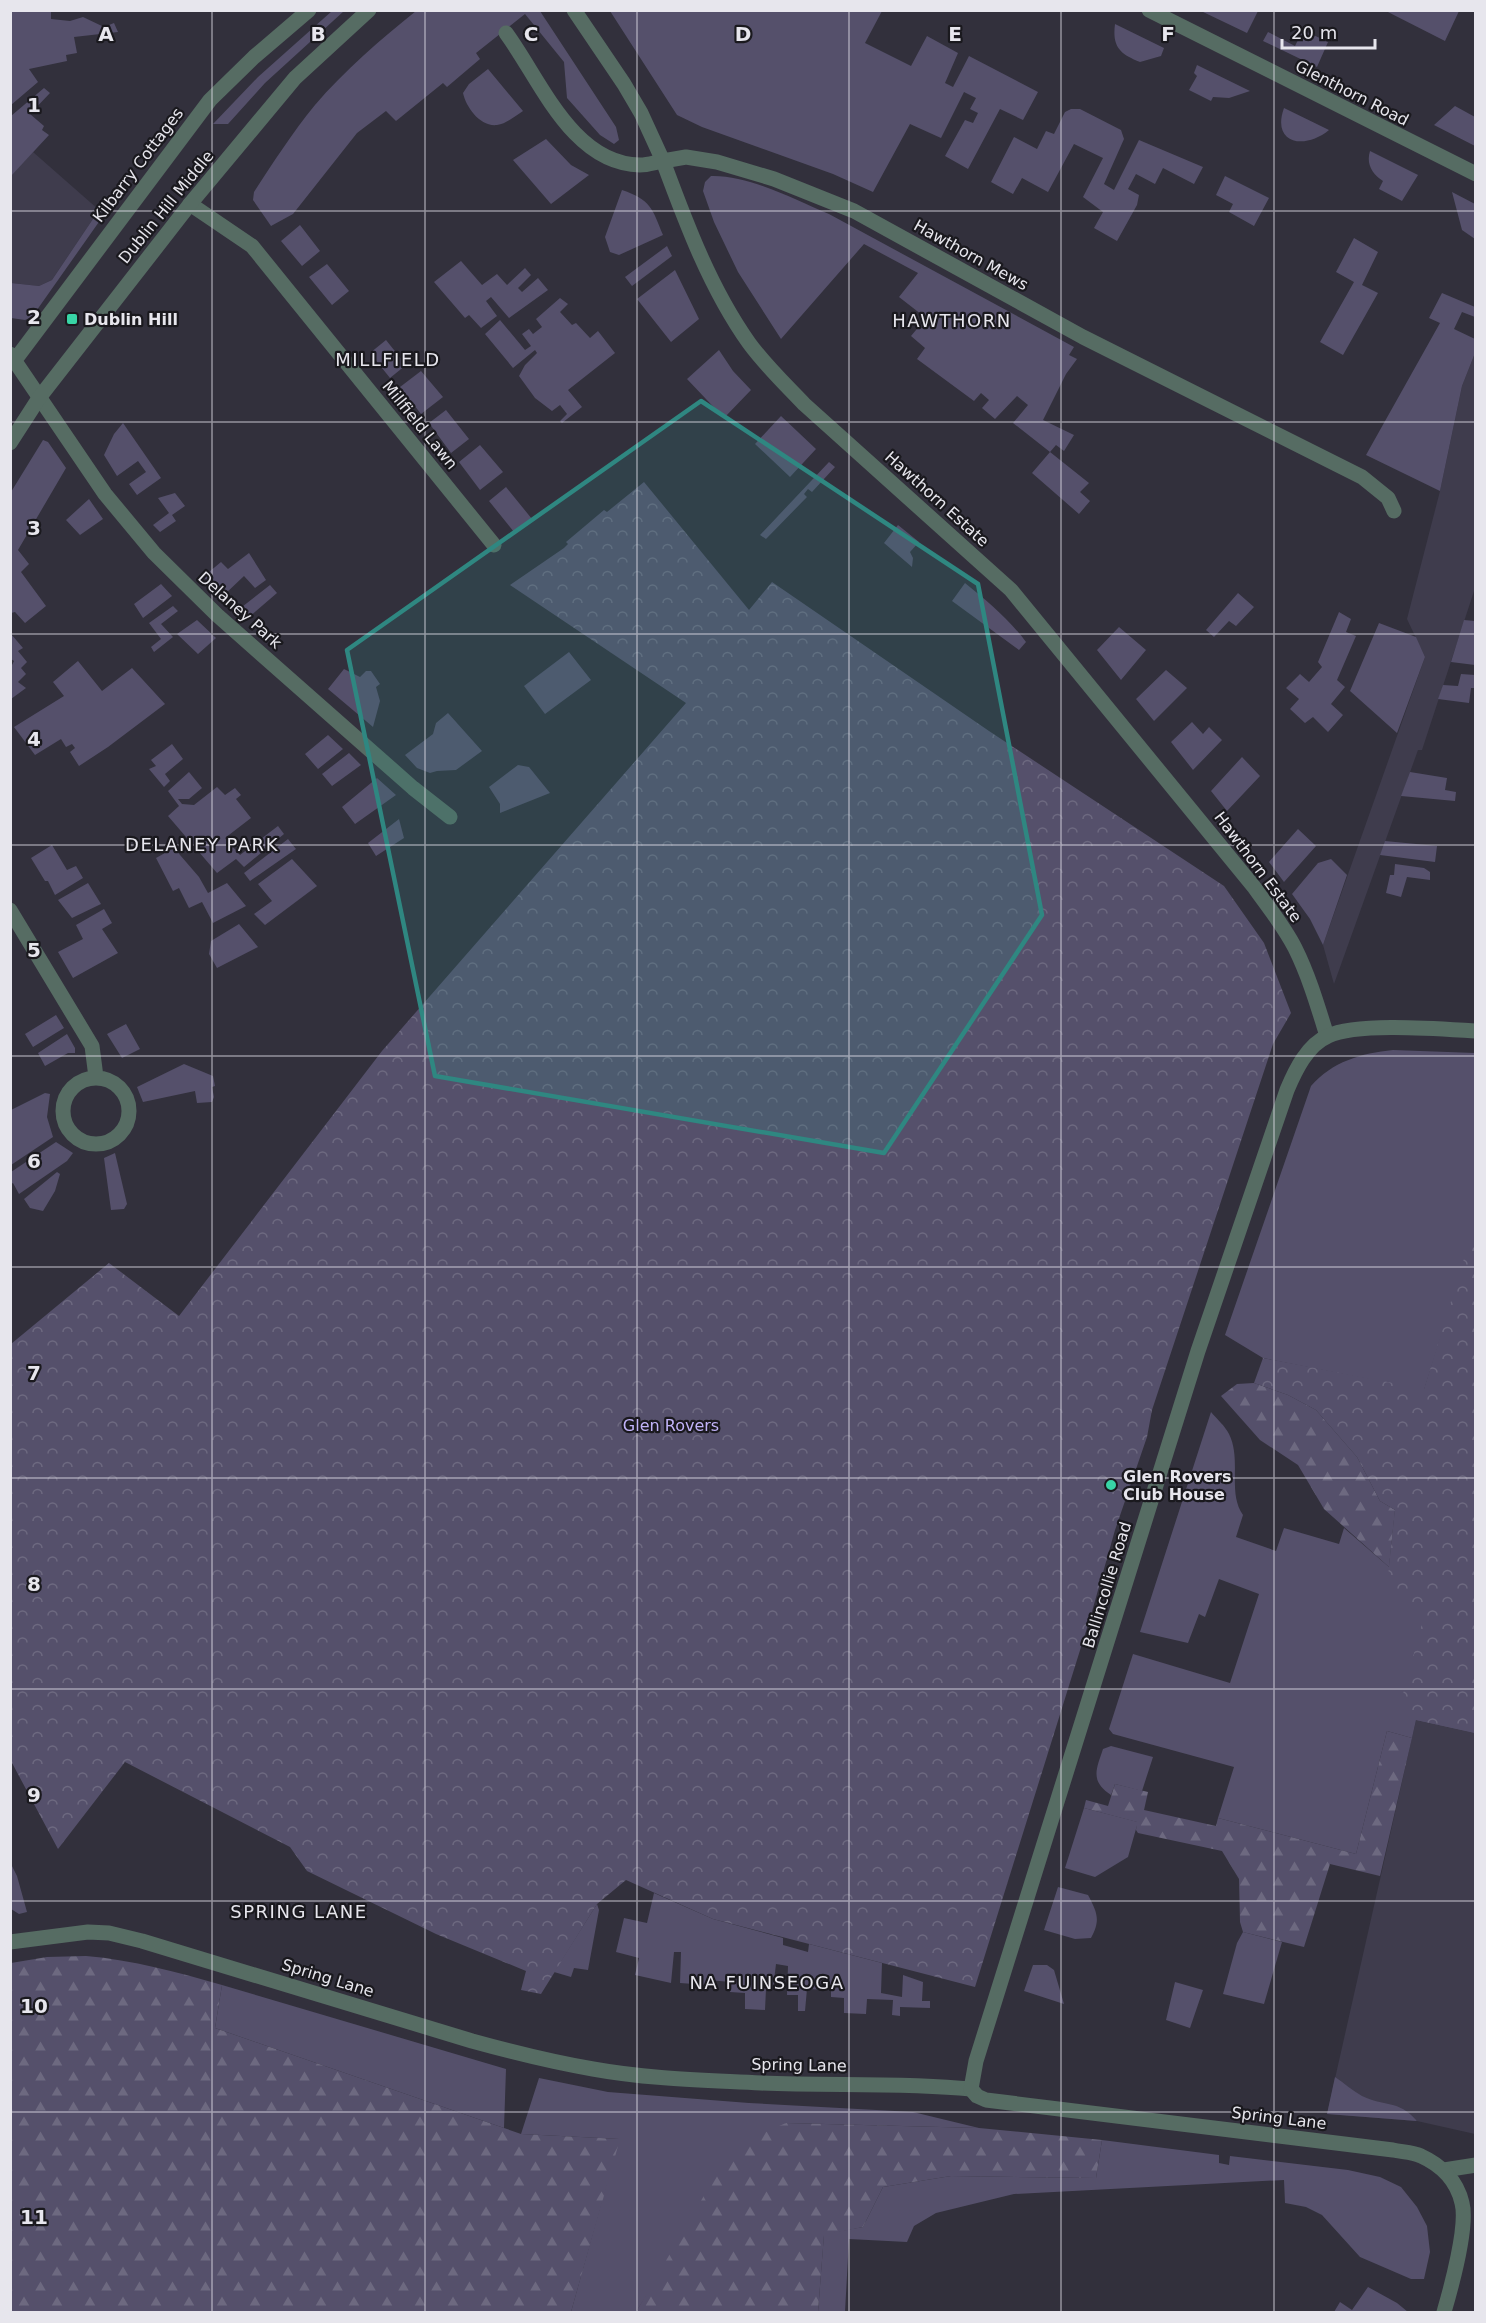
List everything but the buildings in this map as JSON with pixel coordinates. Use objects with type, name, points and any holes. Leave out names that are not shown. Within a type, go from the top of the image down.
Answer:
[{"type":"street","name":"Kilbarry Cottages","points":[[13,357],[210,100],[254,57],[309,10]]},
{"type":"street","name":"Dublin Hill Middle","points":[[10,443],[39,398],[190,204],[296,78],[369,10]]},
{"type":"street","points":[[506,33],[556,112],[600,155],[620,162],[641,165],[663,161],[630,94],[574,10]]},
{"type":"street","name":"Glenthorn Road","points":[[1149,10],[1476,174]]},
{"type":"street","name":"Hawthorn Mews","points":[[663,161],[686,157],[717,162],[813,193],[854,211],[1083,337],[1362,477],[1388,498],[1394,512]]},
{"type":"street","name":"Hawthorn Estate","points":[[663,161],[682,214],[713,280],[749,342],[804,404],[1019,599],[1254,887],[1295,948],[1327,1036]]},
{"type":"street","name":"Millfield Lawn","points":[[190,204],[252,246],[494,545]]},
{"type":"street","name":"Delaney Park","points":[[13,357],[105,494],[175,575],[413,788],[450,817]]},
{"type":"street","points":[[10,910],[92,1046],[96,1077]]},
{"type":"street","points":[[1327,1036],[1368,1029],[1476,1031]]},
{"type":"street","name":"Ballincollie Road","points":[[971,2089],[976,2061],[1228,1261],[1296,1068],[1309,1051],[1327,1036]]},
{"type":"street","points":[[96,1077],[117,1085],[129,1103],[130,1114],[121,1134],[102,1144],[91,1144],[72,1134],[63,1114],[64,1103],[69,1092],[86,1079],[96,1077]]},
{"type":"street","name":"Spring Lane","points":[[10,1942],[88,1932],[109,1933],[153,1944],[472,2041],[594,2069],[662,2077],[763,2083],[941,2086],[971,2089],[977,2097],[986,2100],[1420,2155],[1444,2170],[1455,2184],[1463,2204],[1462,2228],[1444,2313]]},
{"type":"street","points":[[1444,2170],[1476,2165]]},
{"type":"highlighted area","points":[[701,401],[978,584],[1042,915],[884,1153],[435,1076],[347,650]]},
{"type":"shaded area","points":[[33,152],[99,210],[52,280],[39,286],[11,283],[10,176]]},
{"type":"shaded area","points":[[1475,353],[1475,588],[1422,750],[1418,750],[1334,984],[1323,945],[1425,657],[1407,619],[1440,491],[1462,386]]},
{"type":"shaded area","points":[[1416,1720],[1475,1733],[1475,2134],[1417,2121],[1327,2114]]},
{"type":"green space","points":[[11,10],[51,11],[51,19],[70,21],[83,17],[104,27],[114,23],[118,32],[74,37],[77,53],[66,55],[67,61],[29,69],[38,82],[11,105]]},
{"type":"green space","points":[[1384,10],[1459,10],[1459,11],[1445,41]]},
{"type":"green space","points":[[332,11],[344,11],[265,83],[228,124],[213,124],[258,77]]},
{"type":"green space","points":[[416,11],[540,11],[616,127],[619,140],[614,144],[600,135],[567,98],[564,62],[525,14],[476,53],[480,59],[447,87],[443,83],[396,121],[386,111],[357,133],[293,214],[271,226],[253,200],[254,192],[276,159],[326,92],[363,56]]},
{"type":"green space","points":[[610,11],[882,11],[865,43],[911,66],[927,36],[958,53],[945,83],[953,87],[969,56],[1038,92],[1023,120],[1000,109],[968,169],[945,156],[965,120],[973,123],[978,113],[970,109],[976,98],[964,92],[941,138],[910,124],[873,192],[833,174],[702,127],[677,115]]},
{"type":"green space","points":[[1201,11],[1258,11],[1247,33]]},
{"type":"green space","points":[[1115,24],[1164,48],[1161,56],[1140,62],[1127,56],[1116,44]]},
{"type":"green space","points":[[1303,30],[1328,42],[1317,67],[1263,41],[1268,32],[1295,46]]},
{"type":"green space","points":[[1197,65],[1250,91],[1229,98],[1213,97],[1211,101],[1189,90],[1197,76],[1194,73]]},
{"type":"green space","points":[[488,69],[523,111],[497,125],[485,123],[475,115],[463,93],[469,84]]},
{"type":"green space","points":[[44,88],[50,93],[30,114],[44,126],[42,130],[49,135],[11,176],[11,116]]},
{"type":"green space","points":[[1455,106],[1475,117],[1475,146],[1434,125]]},
{"type":"green space","points":[[1284,108],[1329,130],[1310,140],[1293,140],[1286,136],[1282,129],[1281,120]]},
{"type":"green space","points":[[1080,109],[1121,130],[1124,139],[1104,184],[1114,190],[1139,140],[1203,167],[1194,184],[1163,168],[1155,184],[1136,174],[1128,189],[1139,195],[1137,205],[1117,241],[1094,228],[1103,212],[1083,197],[1103,158],[1074,144],[1048,192],[1022,178],[1013,194],[991,182],[1014,137],[1037,149],[1046,131],[1054,134],[1065,112]]},
{"type":"green space","points":[[546,139],[571,165],[589,175],[551,204],[513,160]]},
{"type":"green space","points":[[1370,151],[1418,175],[1402,201],[1379,189],[1383,181],[1371,168]]},
{"type":"green space","points":[[711,176],[741,179],[829,214],[1074,347],[1069,355],[1077,359],[1066,374],[1043,420],[1074,435],[1064,451],[1056,445],[1050,452],[1013,423],[1028,405],[1017,396],[995,419],[982,408],[989,400],[981,393],[974,401],[917,359],[925,348],[911,336],[926,318],[899,297],[918,273],[864,244],[781,339],[738,272],[714,222],[703,191],[705,182]]},
{"type":"green space","points":[[1225,176],[1269,198],[1254,226],[1229,212],[1233,204],[1216,195]]},
{"type":"green space","points":[[622,190],[639,197],[649,206],[663,235],[619,255],[610,252],[605,237]]},
{"type":"green space","points":[[1452,192],[1475,204],[1475,239],[1462,230]]},
{"type":"green space","points":[[99,210],[101,219],[32,317],[25,320],[11,318],[11,283],[39,286],[52,280]]},
{"type":"green space","points":[[300,225],[320,251],[302,266],[281,241]]},
{"type":"green space","points":[[1354,238],[1378,252],[1362,285],[1378,293],[1343,355],[1320,342],[1354,282],[1336,272]]},
{"type":"green space","points":[[667,246],[672,256],[632,286],[625,277]]},
{"type":"green space","points":[[461,261],[482,285],[497,274],[507,285],[525,268],[531,275],[518,288],[522,292],[538,278],[548,290],[509,318],[491,297],[486,301],[497,316],[481,328],[469,315],[465,318],[434,282]]},
{"type":"green space","points":[[327,264],[349,291],[332,305],[309,277]]},
{"type":"green space","points":[[675,270],[699,319],[671,342],[637,299]]},
{"type":"green space","points":[[1442,293],[1475,307],[1475,317],[1462,312],[1454,329],[1475,339],[1475,353],[1462,386],[1440,491],[1366,455],[1440,323],[1429,318]]},
{"type":"green space","points":[[560,298],[568,304],[560,312],[572,325],[576,323],[590,338],[598,331],[615,353],[568,390],[582,407],[562,423],[560,421],[567,414],[560,405],[552,411],[535,398],[519,376],[525,365],[537,353],[535,350],[513,368],[485,334],[500,320],[525,350],[531,346],[522,334],[529,329],[533,334],[542,327],[536,319]]},
{"type":"green space","points":[[386,340],[406,365],[390,378],[370,353]]},
{"type":"green space","points":[[719,350],[733,371],[751,390],[724,418],[687,379]]},
{"type":"green space","points":[[421,371],[443,397],[421,414],[400,387]]},
{"type":"green space","points":[[446,410],[469,439],[451,453],[429,423]]},
{"type":"green space","points":[[781,416],[816,449],[790,477],[755,444]]},
{"type":"green space","points":[[123,423],[161,478],[137,495],[129,484],[146,472],[138,461],[117,476],[104,455],[114,434]]},
{"type":"green space","points":[[43,440],[48,442],[66,468],[18,550],[29,564],[21,572],[46,606],[25,623],[15,612],[11,613],[11,492]]},
{"type":"green space","points":[[480,445],[503,472],[480,490],[459,462]]},
{"type":"green space","points":[[1050,452],[1089,483],[1080,492],[1090,501],[1079,514],[1032,473]]},
{"type":"green space","points":[[829,462],[835,467],[812,492],[808,489],[804,494],[807,497],[766,539],[760,535]]},
{"type":"green space","name":"Glen Rovers","points":[[644,482],[749,610],[772,582],[989,731],[1224,886],[1264,943],[1291,1013],[1273,1044],[1152,1410],[1147,1437],[1115,1530],[1091,1615],[975,1987],[713,1919],[626,1880],[597,1904],[541,1994],[521,1990],[526,1971],[436,1934],[307,1871],[290,1847],[125,1762],[58,1849],[11,1761],[11,1344],[109,1263],[179,1316],[382,1051],[686,703],[510,585],[564,548],[568,544],[566,542],[604,510],[607,512]]},
{"type":"green space","points":[[506,487],[532,519],[514,532],[489,501]]},
{"type":"green space","points":[[175,493],[185,506],[172,515],[176,521],[160,532],[153,525],[169,513],[158,498]]},
{"type":"green space","points":[[89,499],[103,519],[80,535],[66,520]]},
{"type":"green space","points":[[898,525],[919,542],[910,552],[913,558],[912,567],[884,543]]},
{"type":"green space","points":[[249,553],[266,580],[255,588],[244,576],[224,595],[203,577],[221,562],[228,569]]},
{"type":"green space","points":[[965,583],[997,611],[1026,642],[1019,650],[952,601]]},
{"type":"green space","points":[[161,584],[172,596],[143,618],[134,604]]},
{"type":"green space","points":[[270,585],[277,593],[248,618],[238,610]]},
{"type":"green space","points":[[1238,593],[1254,607],[1236,626],[1229,621],[1214,637],[1206,630]]},
{"type":"green space","points":[[173,606],[178,611],[161,624],[173,637],[154,652],[151,647],[161,639],[149,623]]},
{"type":"green space","points":[[1339,612],[1351,619],[1346,632],[1356,636],[1337,680],[1345,687],[1331,704],[1343,715],[1328,732],[1313,717],[1305,723],[1290,709],[1299,699],[1286,688],[1300,674],[1309,682],[1322,667],[1318,662]]},
{"type":"green space","points":[[197,620],[216,638],[198,654],[177,634]]},
{"type":"green space","points":[[1464,620],[1475,621],[1475,665],[1451,662]]},
{"type":"green space","points":[[1379,623],[1416,637],[1425,657],[1397,733],[1350,691]]},
{"type":"green space","points":[[1119,627],[1146,650],[1121,680],[1097,650]]},
{"type":"green space","points":[[11,634],[23,648],[18,651],[27,662],[21,668],[26,674],[18,682],[26,688],[11,699],[11,667],[14,661],[11,659]]},
{"type":"green space","points":[[569,652],[591,680],[545,714],[524,686]]},
{"type":"green space","points":[[78,661],[102,691],[132,668],[165,704],[79,766],[70,752],[75,748],[72,744],[66,747],[61,739],[35,755],[14,727],[64,696],[53,682]]},
{"type":"green space","points":[[344,669],[360,677],[366,671],[371,671],[380,684],[376,687],[380,701],[373,727],[328,689]]},
{"type":"green space","points":[[1166,670],[1187,688],[1154,721],[1136,699]]},
{"type":"green space","points":[[1461,674],[1475,675],[1475,688],[1471,688],[1469,703],[1438,699],[1443,685],[1458,686]]},
{"type":"green space","points":[[448,713],[482,751],[456,770],[430,773],[417,768],[405,755],[433,734],[436,723]]},
{"type":"green space","points":[[1192,722],[1203,734],[1209,727],[1222,740],[1193,770],[1171,742]]},
{"type":"green space","points":[[328,735],[343,749],[318,769],[305,754]]},
{"type":"green space","points":[[172,744],[183,759],[165,774],[170,781],[164,787],[149,769],[156,766],[151,760]]},
{"type":"green space","points":[[349,753],[361,765],[332,786],[322,774]]},
{"type":"green space","points":[[1242,757],[1260,776],[1227,811],[1211,791]]},
{"type":"green space","points":[[518,765],[529,767],[550,793],[500,813],[500,804],[489,787]]},
{"type":"green space","points":[[189,772],[202,788],[189,799],[178,799],[182,804],[194,805],[217,787],[225,795],[235,788],[241,795],[236,799],[251,818],[225,838],[240,855],[278,826],[284,834],[244,867],[236,859],[217,873],[168,816],[179,806],[168,791]]},
{"type":"green space","points":[[1410,772],[1447,778],[1445,790],[1456,792],[1455,801],[1401,796]]},
{"type":"green space","points":[[377,778],[396,795],[355,824],[342,807]]},
{"type":"green space","points":[[399,819],[404,838],[376,856],[368,843]]},
{"type":"green space","points":[[1298,829],[1316,846],[1284,882],[1269,862]]},
{"type":"green space","points":[[288,839],[296,849],[250,881],[244,873]]},
{"type":"green space","points":[[1385,841],[1437,846],[1435,862],[1380,855]]},
{"type":"green space","points":[[52,845],[67,870],[76,866],[83,878],[55,895],[31,858]]},
{"type":"green space","points":[[174,848],[199,877],[208,893],[227,883],[246,906],[213,923],[202,902],[189,908],[179,888],[173,891],[156,858]]},
{"type":"green space","points":[[292,859],[317,886],[265,925],[254,914],[272,901],[258,884]]},
{"type":"green space","points":[[1331,859],[1347,875],[1323,945],[1310,919],[1292,894],[1318,863]]},
{"type":"green space","points":[[1395,864],[1424,868],[1430,872],[1430,880],[1407,877],[1401,897],[1386,893],[1390,875],[1394,875]]},
{"type":"green space","points":[[88,883],[101,904],[72,918],[58,900]]},
{"type":"green space","points":[[104,909],[112,923],[102,929],[118,953],[73,978],[58,952],[83,939],[76,925]]},
{"type":"green space","points":[[239,924],[258,947],[217,968],[209,954],[211,941]]},
{"type":"green space","points":[[56,1015],[64,1028],[33,1047],[25,1034]]},
{"type":"green space","points":[[126,1024],[140,1049],[122,1058],[107,1034]]},
{"type":"green space","points":[[67,1034],[75,1048],[75,1053],[68,1053],[45,1066],[38,1053]]},
{"type":"green space","points":[[1393,1050],[1475,1053],[1475,1334],[1447,1317],[1424,1390],[1263,1358],[1225,1335],[1311,1086],[1328,1071],[1348,1060]]},
{"type":"green space","points":[[184,1064],[213,1076],[215,1086],[212,1087],[214,1097],[212,1102],[197,1103],[195,1091],[143,1102],[137,1087]]},
{"type":"green space","points":[[45,1093],[50,1094],[47,1117],[53,1137],[11,1165],[11,1110]]},
{"type":"green space","points":[[56,1142],[73,1153],[67,1161],[19,1194],[13,1183],[11,1184],[11,1172]]},
{"type":"green space","points":[[115,1153],[127,1204],[124,1209],[111,1210],[104,1158]]},
{"type":"green space","points":[[57,1172],[60,1174],[55,1191],[43,1211],[30,1208],[24,1199]]},
{"type":"green space","points":[[1475,1223],[1475,1733],[1416,1720],[1399,1709],[1424,1616],[1387,1586],[1395,1510],[1380,1501],[1357,1457],[1316,1410],[1288,1395],[1254,1383],[1263,1358],[1424,1389]]},
{"type":"green space","points":[[1254,1383],[1288,1395],[1316,1410],[1357,1457],[1380,1501],[1395,1510],[1389,1567],[1324,1509],[1298,1465],[1260,1440],[1221,1396],[1237,1384]]},
{"type":"green space","points":[[1211,1412],[1223,1425],[1233,1444],[1236,1496],[1243,1515],[1236,1537],[1276,1551],[1284,1528],[1339,1544],[1344,1528],[1389,1567],[1395,1510],[1475,1733],[1416,1720],[1412,1738],[1387,1731],[1356,1854],[1218,1818],[1234,1767],[1113,1734],[1109,1729],[1133,1654],[1230,1683],[1259,1594],[1219,1579],[1205,1617],[1199,1614],[1188,1643],[1140,1632]]},
{"type":"green space","points":[[1387,1731],[1412,1738],[1380,1876],[1330,1864],[1304,1947],[1243,1932],[1240,1922],[1239,1879],[1222,1851],[1138,1833],[1137,1822],[1084,1808],[1086,1800],[1108,1806],[1115,1784],[1148,1792],[1144,1810],[1216,1826],[1218,1818],[1356,1854]]},
{"type":"green space","points":[[1111,1746],[1153,1757],[1142,1791],[1115,1784],[1111,1795],[1100,1785],[1096,1775],[1098,1763],[1103,1749]]},
{"type":"green space","points":[[1084,1808],[1138,1822],[1128,1857],[1095,1877],[1065,1868]]},
{"type":"green space","points":[[11,1864],[17,1876],[27,1912],[19,1914],[11,1909]]},
{"type":"green space","points":[[1058,1887],[1088,1895],[1097,1916],[1091,1938],[1075,1939],[1044,1930]]},
{"type":"green space","points":[[654,1893],[713,1919],[783,1938],[783,1945],[808,1952],[809,1944],[882,1963],[881,1993],[902,1997],[903,1975],[923,1982],[922,2001],[930,2001],[930,2008],[900,2007],[900,2016],[892,2015],[893,2000],[867,1999],[866,2014],[844,2013],[844,1998],[831,1997],[831,1990],[807,1989],[805,2011],[798,2011],[798,1995],[787,1995],[788,1966],[776,1964],[773,1989],[766,1989],[765,2010],[745,2009],[745,1993],[730,1992],[731,1982],[708,1980],[707,1985],[680,1983],[681,1952],[674,1952],[671,1983],[635,1975],[639,1958],[616,1952],[624,1918],[647,1923]]},
{"type":"green space","points":[[597,1904],[599,1910],[588,1970],[574,1968],[571,1977],[554,1972]]},
{"type":"green space","points":[[1243,1932],[1282,1942],[1264,2004],[1223,1994],[1237,1943]]},
{"type":"green space","points":[[86,1956],[172,1971],[222,1985],[215,2028],[521,2134],[620,2139],[571,2312],[11,2312],[11,1963],[47,1957]]},
{"type":"green space","points":[[1033,1965],[1047,1965],[1054,1970],[1064,2004],[1024,1991]]},
{"type":"green space","points":[[1175,1982],[1203,1990],[1190,2028],[1166,2020]]},
{"type":"green space","points":[[222,1985],[506,2069],[504,2128],[215,2028]]},
{"type":"green space","points":[[1335,2077],[1362,2096],[1397,2106],[1417,2121],[1327,2114]]},
{"type":"green space","points":[[539,2078],[608,2092],[913,2112],[979,2128],[786,2123],[667,2263],[636,2312],[571,2312],[619,2139],[521,2134]]},
{"type":"green space","points":[[786,2123],[979,2128],[1102,2140],[1096,2178],[951,2176],[883,2187],[863,2227],[824,2235],[818,2312],[636,2312],[733,2146]]},
{"type":"green space","points":[[1102,2140],[1219,2155],[1219,2163],[1229,2165],[1230,2156],[1348,2170],[1380,2177],[1401,2187],[1417,2207],[1427,2226],[1430,2252],[1424,2279],[1411,2279],[1360,2257],[1322,2215],[1306,2207],[1285,2203],[1284,2180],[1014,2194],[936,2213],[914,2226],[907,2242],[849,2239],[845,2312],[818,2312],[824,2234],[863,2227],[883,2187],[951,2176],[1096,2178]]},
{"type":"green space","points":[[1368,2287],[1397,2303],[1408,2312],[1334,2312],[1340,2302],[1352,2310]]},
{"type":"place","name":"Dublin Hill","points":[[72,319]]},
{"type":"place","name":"Glen Rovers Club House","points":[[1111,1485]]},
{"type":"district","name":"HAWTHORN","points":[[952,320]]},
{"type":"district","name":"MILLFIELD","points":[[388,359]]},
{"type":"district","name":"DELANEY PARK","points":[[202,844]]},
{"type":"district","name":"SPRING LANE","points":[[299,1911]]},
{"type":"district","name":"NA FUINSEOGA","points":[[767,1982]]}]
